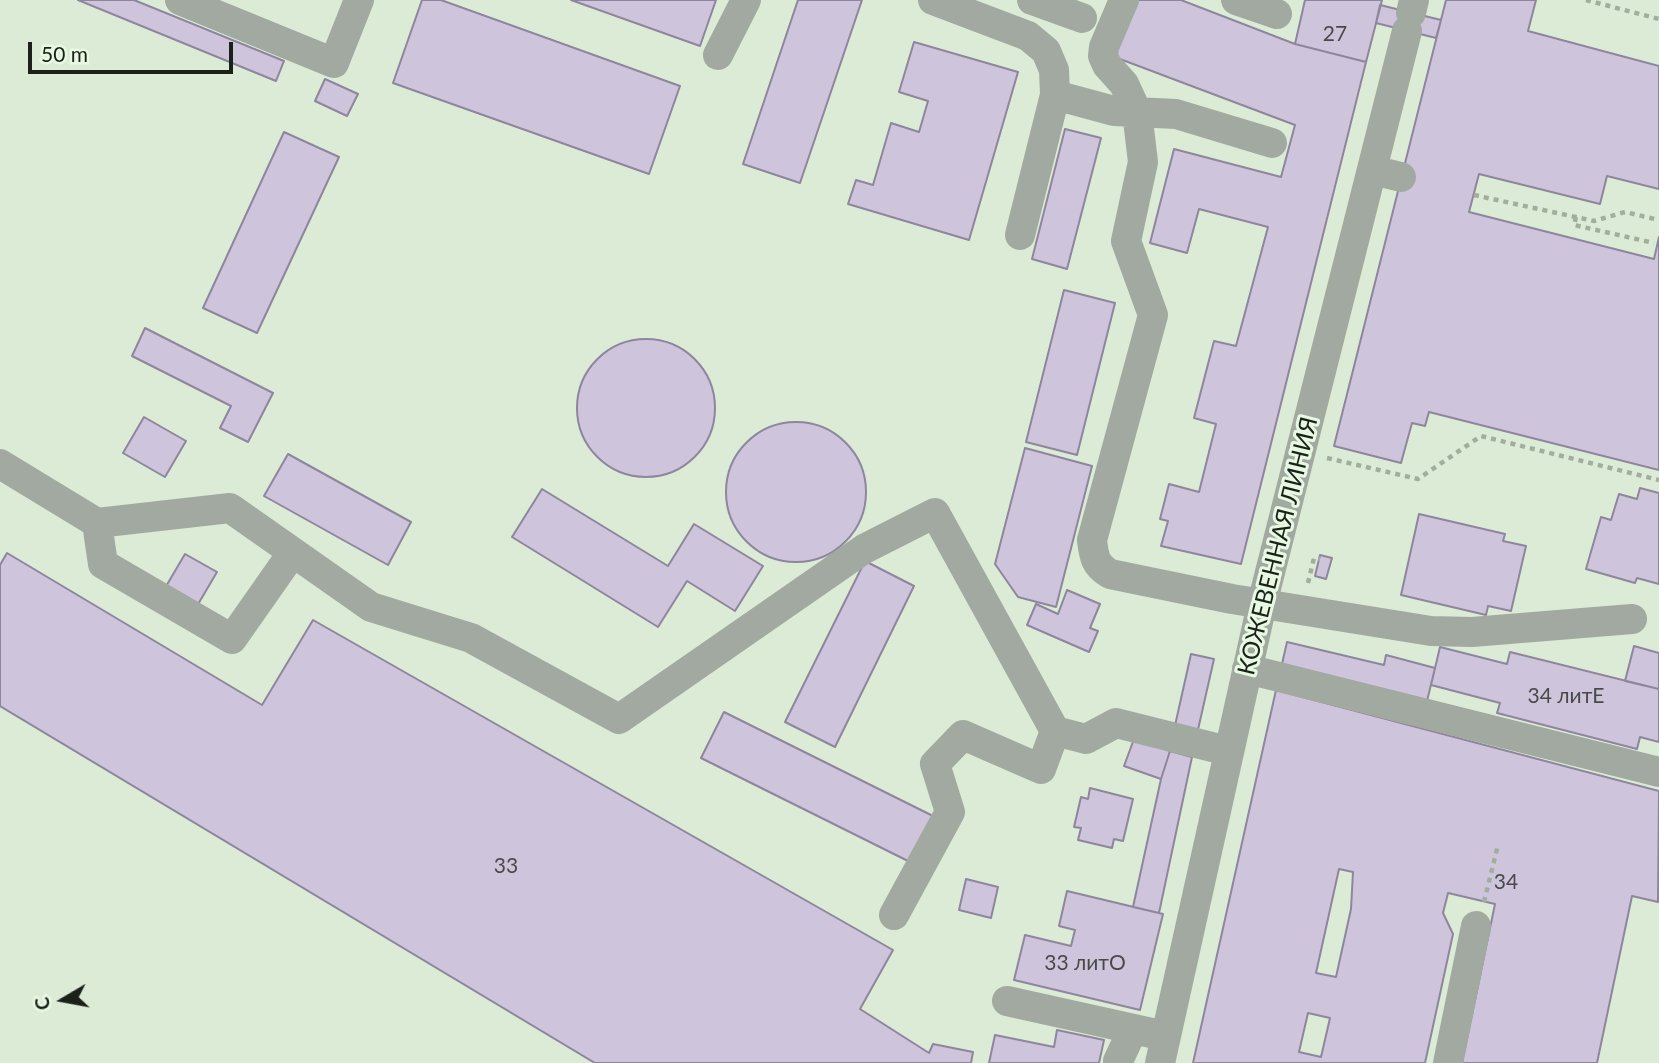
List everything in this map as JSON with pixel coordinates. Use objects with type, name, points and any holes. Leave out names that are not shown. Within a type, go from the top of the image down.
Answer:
[{"type":"street","points":[[180,0],[334,63],[359,0]]},
{"type":"street","points":[[719,55],[746,0]]},
{"type":"street","points":[[933,0],[1028,36],[1046,51],[1054,70],[1055,95],[1020,235]]},
{"type":"street","points":[[1032,0],[1082,18]]},
{"type":"street","points":[[1124,0],[1104,47],[1103,56],[1107,65],[1124,84],[1137,112],[1143,162],[1126,241],[1153,315],[1092,540],[1094,557],[1099,568],[1110,574],[1262,604],[1431,631],[1472,632],[1632,619]]},
{"type":"street","points":[[1236,0],[1277,14]]},
{"type":"street","name":"КОЖЕВЕННАЯ ЛИНИЯ","points":[[1163,1050],[1262,604],[1410,14]]},
{"type":"street","points":[[1055,95],[1114,111],[1176,114],[1272,143]]},
{"type":"street","points":[[1372,170],[1401,177]]},
{"type":"street","points":[[0,464],[97,523],[230,508],[371,607],[471,638],[619,719],[864,549],[935,513],[1055,730],[1086,739],[1116,723],[1228,751]]},
{"type":"street","points":[[97,523],[103,564],[232,639],[293,552]]},
{"type":"street","points":[[1247,669],[1659,772]]},
{"type":"street","points":[[894,915],[950,812],[935,764],[963,735],[1041,769],[1055,730]]},
{"type":"street","points":[[1448,1063],[1476,926]]},
{"type":"street","points":[[1007,1001],[1133,1029],[1163,1050]]},
{"type":"street","points":[[1118,1061],[1133,1029]]},
{"type":"path","points":[[1586,0],[1659,19]]},
{"type":"path","points":[[1474,195],[1594,220],[1625,212],[1659,220]]},
{"type":"path","points":[[1576,217],[1574,225],[1654,243]]},
{"type":"path","points":[[1331,459],[1418,479],[1481,436],[1659,480]]},
{"type":"path","points":[[1476,926],[1498,845]]},
{"type":"building","points":[[78,0],[134,0],[284,61],[276,81]]},
{"type":"building","points":[[422,0],[441,0],[680,86],[649,174],[393,83]]},
{"type":"building","points":[[571,0],[716,0],[700,46]]},
{"type":"building","points":[[798,0],[862,0],[800,183],[743,164]]},
{"type":"building","points":[[1135,0],[1181,0],[1295,44],[1366,62],[1241,564],[1161,546],[1168,521],[1160,519],[1169,484],[1199,492],[1216,424],[1194,418],[1214,341],[1236,346],[1268,227],[1199,209],[1187,253],[1150,243],[1174,149],[1281,177],[1295,125],[1112,56]]},
{"type":"building","points":[[1305,0],[1382,0],[1366,62],[1295,44]]},
{"type":"building","points":[[1446,0],[1536,0],[1528,31],[1659,66],[1659,189],[1607,176],[1600,204],[1479,174],[1469,212],[1654,259],[1659,237],[1659,470],[1429,412],[1425,426],[1412,423],[1401,463],[1334,446]]},
{"type":"building","points":[[1380,5],[1441,20],[1436,38],[1376,23]]},
{"type":"building","points":[[914,42],[1018,72],[969,240],[848,204],[856,180],[873,185],[891,123],[919,132],[928,101],[899,92]]},
{"type":"building","points":[[325,79],[358,94],[347,116],[315,101]]},
{"type":"building","points":[[1065,129],[1101,138],[1067,269],[1032,259]]},
{"type":"building","points":[[284,132],[339,157],[257,333],[203,308]]},
{"type":"building","points":[[1064,290],[1115,303],[1077,455],[1026,442]]},
{"type":"building","points":[[145,328],[273,393],[248,442],[220,428],[231,406],[132,356]]},
{"type":"building","points":[[646,339],[673,344],[695,359],[710,381],[715,408],[710,435],[695,457],[673,472],[646,477],[619,472],[597,457],[582,435],[577,408],[582,381],[597,359],[619,344]]},
{"type":"building","points":[[144,417],[186,441],[165,477],[123,453]]},
{"type":"building","points":[[796,422],[823,428],[845,443],[860,465],[866,492],[860,519],[845,541],[823,556],[796,562],[769,556],[747,541],[732,519],[726,492],[732,465],[747,443],[769,428]]},
{"type":"building","points":[[1025,448],[1092,466],[1056,607],[1018,597],[995,564]]},
{"type":"building","points":[[288,454],[411,522],[388,565],[264,496]]},
{"type":"building","points":[[1640,488],[1659,493],[1659,584],[1637,578],[1635,583],[1586,569],[1601,517],[1611,520],[1619,494],[1637,499]]},
{"type":"building","points":[[542,489],[668,566],[694,524],[763,566],[735,611],[687,581],[658,627],[512,537]]},
{"type":"building","points":[[1419,514],[1505,534],[1503,541],[1526,546],[1511,611],[1488,606],[1486,615],[1401,595]]},
{"type":"building","points":[[7,553],[262,705],[313,620],[893,950],[860,1009],[929,1053],[933,1044],[973,1052],[971,1063],[595,1063],[0,706],[0,565]]},
{"type":"building","points":[[185,554],[217,572],[197,606],[165,588]]},
{"type":"building","points":[[1320,555],[1332,558],[1326,579],[1315,576]]},
{"type":"building","points":[[865,561],[914,586],[835,747],[785,722]]},
{"type":"building","points":[[1067,590],[1100,604],[1090,628],[1098,631],[1089,652],[1027,625],[1036,604],[1058,614]]},
{"type":"building","points":[[1287,642],[1384,665],[1386,655],[1435,668],[1427,701],[1282,664]]},
{"type":"building","points":[[1634,646],[1659,653],[1659,689],[1625,681]]},
{"type":"building","points":[[1440,647],[1507,664],[1510,652],[1659,689],[1659,742],[1640,737],[1637,749],[1497,713],[1500,703],[1431,685]]},
{"type":"building","points":[[1191,654],[1214,659],[1197,734],[1174,730]]},
{"type":"building","points":[[1276,690],[1659,791],[1658,902],[1632,896],[1597,1063],[1462,1063],[1495,904],[1448,893],[1443,913],[1453,934],[1425,1063],[1193,1063]],"holes":[[[1339,869],[1353,872],[1351,909],[1336,977],[1316,973]],[[1308,1013],[1330,1018],[1321,1057],[1299,1052]]]},
{"type":"building","points":[[724,712],[935,817],[912,863],[701,758]]},
{"type":"building","points":[[1134,739],[1170,751],[1161,779],[1124,766]]},
{"type":"building","points":[[1170,751],[1192,757],[1159,913],[1133,907],[1161,779]]},
{"type":"building","points":[[1090,788],[1133,799],[1123,841],[1114,839],[1112,848],[1078,840],[1081,828],[1074,827],[1081,797],[1088,799]]},
{"type":"building","points":[[966,879],[998,887],[991,918],[959,910]]},
{"type":"building","points":[[1067,891],[1163,914],[1140,1010],[1014,980],[1025,935],[1071,946],[1075,930],[1059,926]]},
{"type":"building","points":[[1057,1030],[1104,1040],[1099,1063],[989,1063],[995,1035],[1054,1047]]}]
